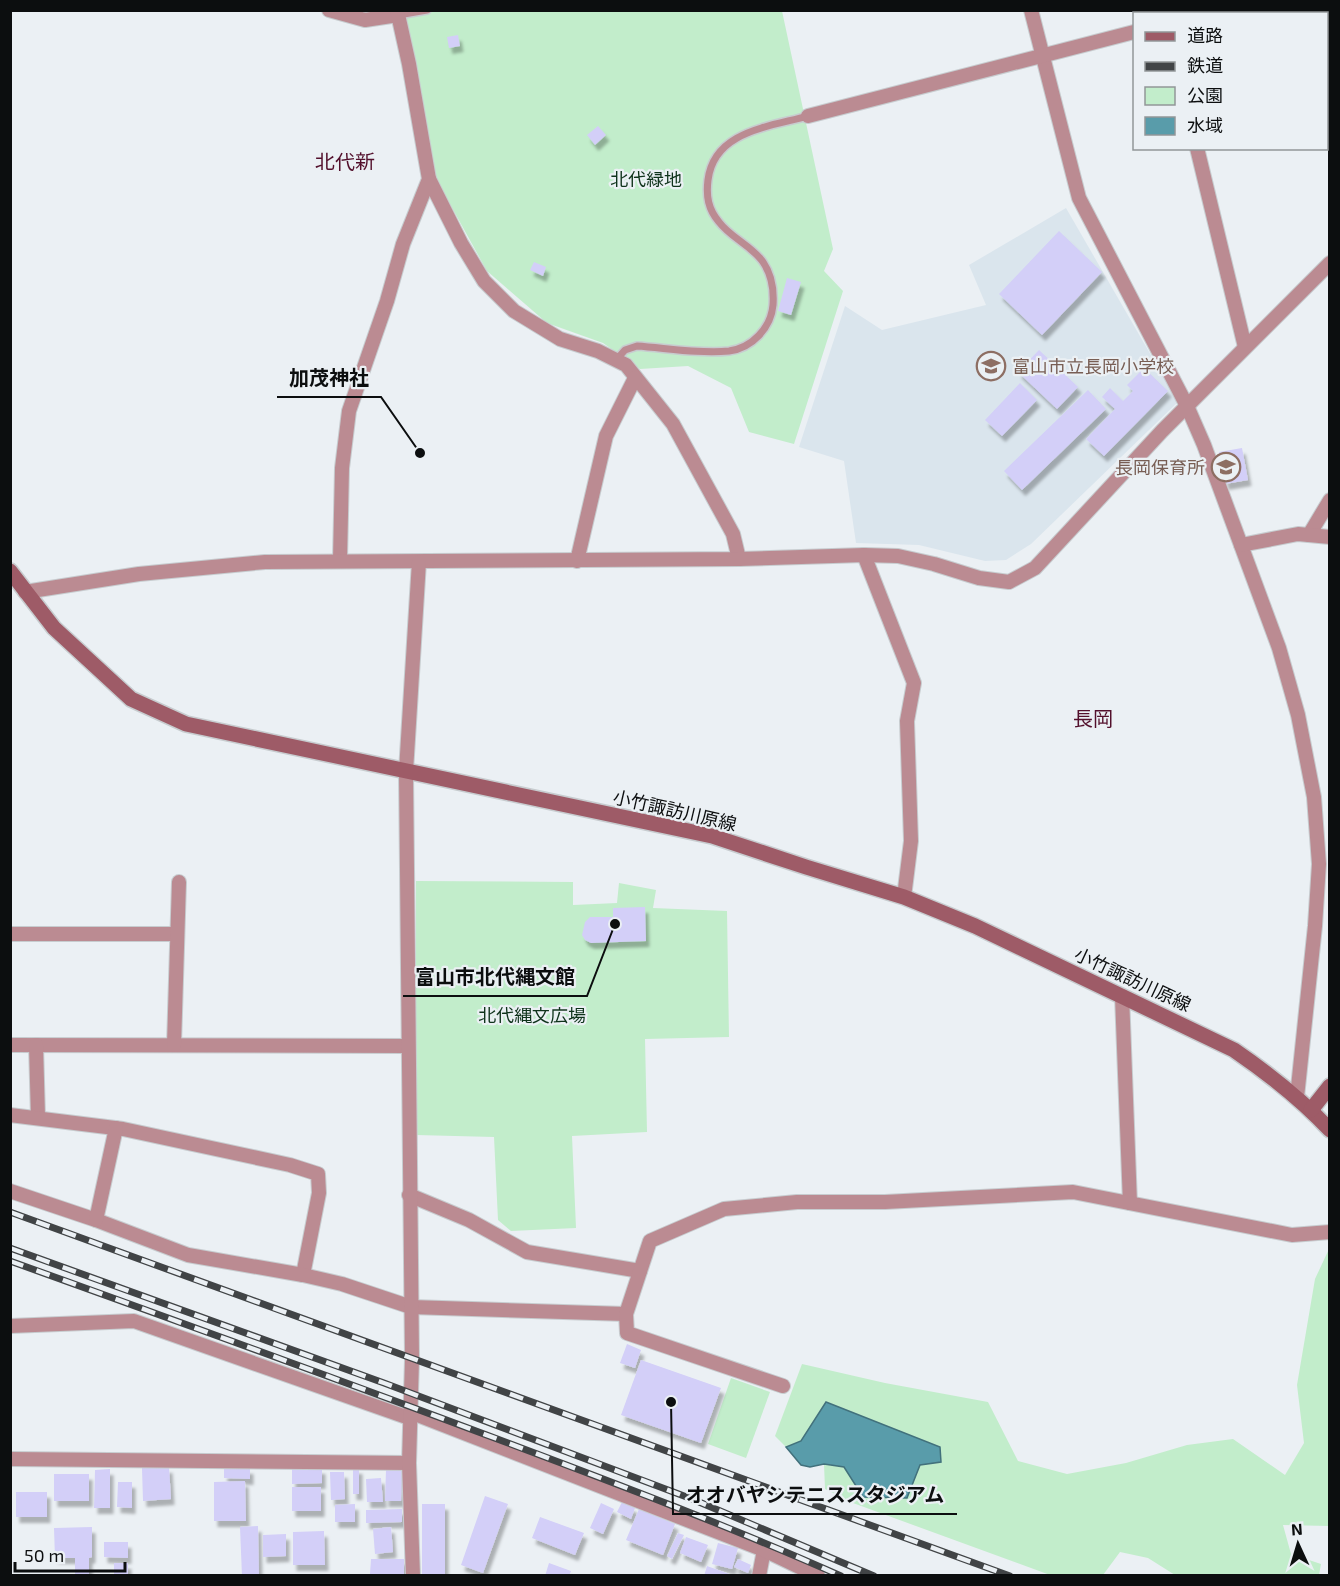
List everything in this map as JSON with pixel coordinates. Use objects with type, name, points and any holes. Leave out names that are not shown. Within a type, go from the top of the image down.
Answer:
[{"type":"main road","name":"小竹諏訪川原線","points":[[10,571],[54,628],[131,699],[186,724],[712,836],[904,897],[975,926],[1234,1050],[1298,1097],[1329,1130]]},
{"type":"main road","points":[[1311,1110],[1329,1086]]},
{"type":"street","points":[[329,10],[366,20],[398,13],[429,179],[461,243],[484,281],[514,310],[560,339],[598,351],[626,365],[673,424],[733,534],[739,560]]},
{"type":"street","points":[[1031,10],[1079,198],[1187,406],[1241,545],[1278,648],[1298,715],[1314,797],[1318,864],[1315,926],[1298,1097]]},
{"type":"street","points":[[808,116],[1133,32]]},
{"type":"street","points":[[1197,150],[1245,347]]},
{"type":"street","points":[[340,560],[342,468],[349,411],[387,302],[403,244],[429,179]]},
{"type":"street","points":[[25,592],[139,574],[203,569],[222,565],[340,560],[419,562],[739,560],[864,555],[898,556],[979,578],[1009,582],[1035,568],[1104,492],[1329,263]]},
{"type":"street","points":[[577,561],[606,436],[635,378]]},
{"type":"street","points":[[1309,535],[1329,500]]},
{"type":"street","points":[[1241,545],[1298,534],[1329,537]]},
{"type":"street","points":[[864,555],[914,683],[908,722],[911,841],[904,897]]},
{"type":"street","points":[[413,1575],[409,1463],[412,1368],[406,771],[419,562]]},
{"type":"street","points":[[174,1046],[179,882]]},
{"type":"street","points":[[10,934],[176,934]]},
{"type":"street","points":[[1122,996],[1130,1203]]},
{"type":"street","points":[[10,1045],[408,1046]]},
{"type":"street","points":[[36,1045],[38,1117]]},
{"type":"street","points":[[10,1115],[116,1128],[290,1165],[318,1174],[319,1193],[303,1275]]},
{"type":"street","points":[[96,1220],[116,1128]]},
{"type":"street","points":[[10,1191],[96,1220],[188,1255],[303,1275],[342,1284],[411,1306],[626,1314]]},
{"type":"street","points":[[783,1386],[627,1333],[626,1314],[650,1241],[724,1209],[797,1202],[885,1202],[1072,1192],[1292,1235],[1329,1232]]},
{"type":"street","points":[[410,1195],[469,1220],[527,1252],[640,1271]]},
{"type":"street","points":[[10,1326],[134,1321],[410,1415],[764,1550],[818,1575]]},
{"type":"street","points":[[10,1459],[409,1463]]},
{"type":"street","points":[[759,1575],[764,1550]]},
{"type":"lane","points":[[398,13],[427,10]]},
{"type":"lane","points":[[615,360],[625,350],[637,346],[731,351],[747,344],[762,333],[772,316],[774,293],[770,274],[762,260],[719,224],[709,207],[707,187],[709,169],[720,149],[739,136],[808,116]]},
{"type":"shaded area","name":"富山市立長岡小学校","points":[[1066,208],[1178,402],[1031,544],[1006,560],[985,561],[919,545],[856,543],[844,461],[799,447],[845,306],[882,330],[986,305],[969,265]]},
{"type":"green space","name":"北代緑地","points":[[405,11],[782,11],[833,249],[824,271],[843,291],[794,444],[749,432],[731,388],[688,366],[640,369],[603,343],[547,323],[487,271],[435,177]]},
{"type":"green space","name":"北代縄文広場","points":[[416,881],[573,882],[573,905],[617,903],[619,883],[656,890],[653,908],[727,911],[729,1037],[645,1039],[647,1132],[572,1136],[576,1228],[511,1231],[498,1220],[494,1137],[416,1135]]},
{"type":"green space","points":[[1329,1249],[1329,1526],[1283,1525],[1291,1554],[1321,1564],[1319,1575],[1175,1575],[1148,1558],[1120,1552],[1103,1575],[1050,1575],[853,1503],[825,1489],[824,1464],[844,1467],[863,1497],[884,1426],[826,1402],[801,1442],[786,1447],[775,1436],[802,1364],[885,1383],[988,1402],[1018,1461],[1067,1474],[1126,1463],[1187,1445],[1233,1439],[1285,1475],[1304,1443],[1297,1385],[1315,1279]]},
{"type":"green space","points":[[731,1378],[770,1392],[746,1458],[708,1444]]},
{"type":"water","points":[[826,1402],[940,1447],[941,1462],[920,1465],[907,1498],[863,1497],[844,1467],[824,1464],[810,1467],[801,1465],[786,1447],[801,1441]]},
{"type":"building","points":[[458,35],[460,46],[449,48],[447,37]]},
{"type":"building","points":[[598,126],[606,135],[595,145],[587,135]]},
{"type":"building","points":[[1059,231],[1102,272],[1042,335],[999,294]]},
{"type":"building","points":[[534,262],[546,267],[543,276],[530,270]]},
{"type":"building","points":[[787,278],[801,282],[791,315],[778,311]]},
{"type":"building","points":[[1039,350],[1078,387],[1057,409],[1018,372]]},
{"type":"building","points":[[1144,368],[1168,391],[1104,456],[1086,439],[1115,409],[1102,397],[1110,388],[1123,401],[1133,391],[1127,385]]},
{"type":"building","points":[[1020,383],[1037,400],[1002,436],[985,420]]},
{"type":"building","points":[[1088,390],[1106,409],[1022,490],[1004,471]]},
{"type":"building","points":[[1242,448],[1248,480],[1225,484],[1219,452]]},
{"type":"building","points":[[645,907],[646,941],[591,943],[582,935],[585,922],[590,917],[613,917],[613,908]]},
{"type":"building","points":[[627,1344],[641,1350],[635,1368],[620,1363]]},
{"type":"building","points":[[641,1360],[721,1388],[701,1443],[621,1415]]},
{"type":"building","points":[[169,1467],[171,1499],[143,1501],[142,1468]]},
{"type":"building","points":[[224,1468],[250,1468],[250,1479],[224,1478]]},
{"type":"building","points":[[292,1468],[322,1468],[322,1483],[292,1484]]},
{"type":"building","points":[[353,1468],[359,1468],[359,1494],[353,1494]]},
{"type":"building","points":[[110,1469],[110,1508],[94,1508],[95,1470]]},
{"type":"building","points":[[386,1470],[402,1470],[401,1501],[385,1501]]},
{"type":"building","points":[[330,1472],[344,1472],[345,1499],[331,1500]]},
{"type":"building","points":[[54,1474],[89,1474],[89,1501],[54,1501]]},
{"type":"building","points":[[381,1478],[383,1502],[367,1502],[366,1479]]},
{"type":"building","points":[[245,1481],[246,1521],[214,1521],[214,1482]]},
{"type":"building","points":[[118,1482],[132,1482],[132,1508],[117,1507]]},
{"type":"building","points":[[292,1487],[321,1487],[321,1511],[292,1511]]},
{"type":"building","points":[[16,1492],[47,1492],[47,1517],[16,1517]]},
{"type":"building","points":[[485,1496],[508,1504],[483,1573],[461,1565]]},
{"type":"building","points":[[622,1502],[635,1508],[631,1519],[617,1512]]},
{"type":"building","points":[[601,1503],[614,1509],[603,1534],[590,1528]]},
{"type":"building","points":[[355,1504],[355,1522],[335,1522],[335,1505]]},
{"type":"building","points":[[422,1504],[445,1504],[445,1576],[422,1576]]},
{"type":"building","points":[[402,1509],[402,1522],[366,1523],[366,1510]]},
{"type":"building","points":[[639,1509],[675,1524],[663,1555],[626,1540]]},
{"type":"building","points":[[540,1517],[584,1533],[575,1555],[532,1538]]},
{"type":"building","points":[[258,1526],[259,1576],[242,1576],[240,1527]]},
{"type":"building","points":[[92,1527],[92,1557],[89,1558],[89,1575],[75,1575],[75,1558],[55,1558],[54,1528]]},
{"type":"building","points":[[391,1527],[393,1552],[375,1554],[373,1529]]},
{"type":"building","points":[[324,1531],[325,1565],[293,1565],[293,1532]]},
{"type":"building","points":[[678,1533],[684,1535],[672,1559],[667,1556]]},
{"type":"building","points":[[286,1534],[286,1556],[263,1557],[263,1535]]},
{"type":"building","points":[[686,1537],[708,1545],[701,1562],[680,1553]]},
{"type":"building","points":[[104,1542],[128,1542],[128,1558],[104,1557]]},
{"type":"building","points":[[718,1543],[738,1548],[732,1569],[712,1564]]},
{"type":"building","points":[[371,1559],[404,1559],[404,1574],[370,1574]]},
{"type":"building","points":[[738,1559],[751,1565],[748,1573],[734,1567]]},
{"type":"building","points":[[114,1563],[128,1563],[128,1575],[114,1575]]},
{"type":"building","points":[[549,1563],[571,1571],[569,1576],[545,1576]]},
{"type":"building","points":[[707,1566],[732,1575],[732,1576],[704,1576]]},
{"type":"railway","points":[[10,1212],[1010,1576]]},
{"type":"railway","points":[[10,1248],[384,1383],[692,1499],[874,1576]]},
{"type":"railway","points":[[10,1261],[592,1475],[717,1523],[841,1576]]},
{"type":"place","name":"富山市立長岡小学校","points":[[991,366]]},
{"type":"place","name":"加茂神社","points":[[420,453]]},
{"type":"place","name":"長岡保育所","points":[[1226,467]]},
{"type":"place","name":"富山市北代縄文館","points":[[615,924]]},
{"type":"place","name":"オオバヤシテニススタジアム","points":[[671,1402]]},
{"type":"district","name":"北代新","points":[[345,161]]},
{"type":"district","name":"長岡","points":[[1093,718]]}]
